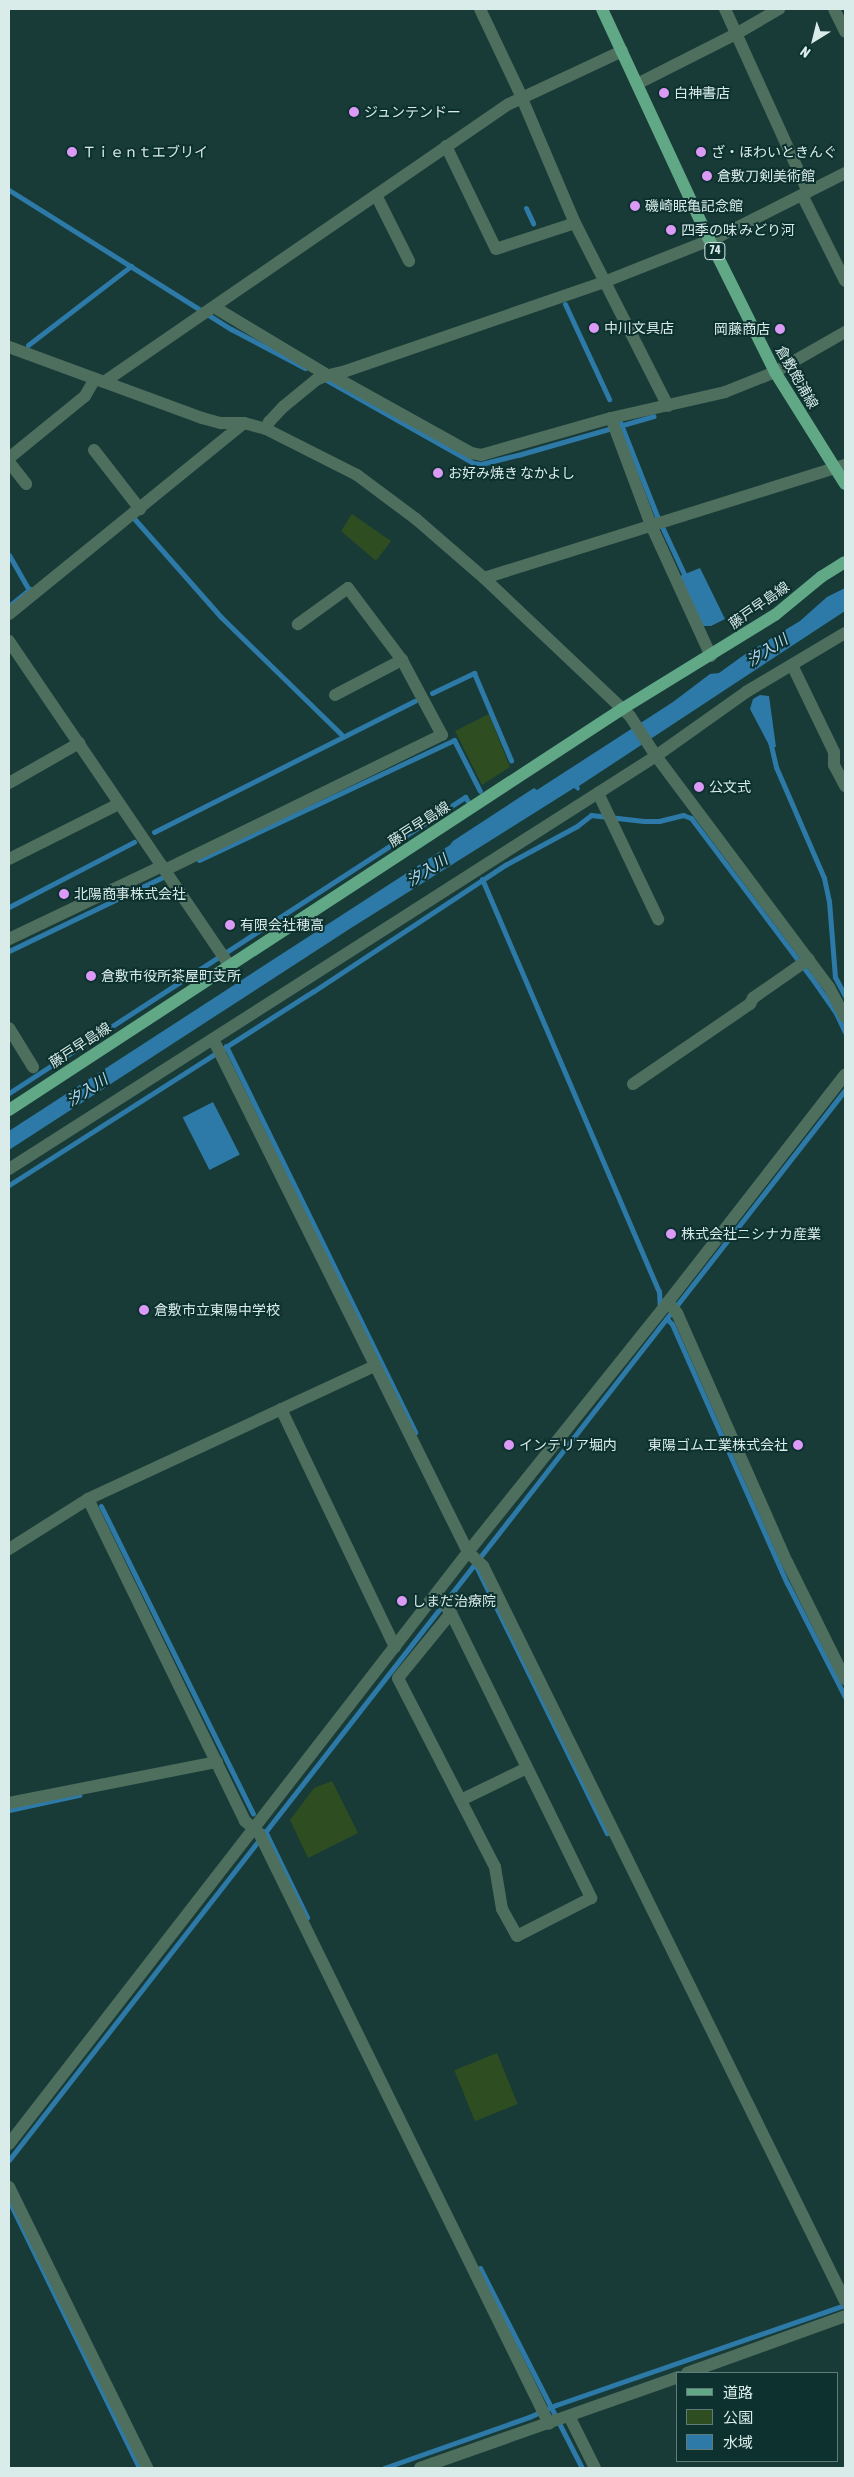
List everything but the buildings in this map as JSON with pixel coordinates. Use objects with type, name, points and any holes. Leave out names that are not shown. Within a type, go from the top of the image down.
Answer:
[{"type":"main road","name":"倉敷飽浦線","points":[[602,9],[709,239],[775,372],[841,467],[845,484]]},
{"type":"main road","name":"藤戸早島線","points":[[9,1110],[228,963],[626,712],[775,615],[821,577],[845,562]]},
{"type":"street","points":[[480,9],[522,99],[575,222],[668,406]]},
{"type":"street","points":[[725,9],[845,281]]},
{"type":"street","points":[[637,84],[736,34],[779,9]]},
{"type":"street","points":[[834,9],[845,32]]},
{"type":"street","points":[[9,458],[85,396],[99,381],[209,311],[509,104],[622,51]]},
{"type":"street","points":[[446,146],[496,249],[575,222]]},
{"type":"street","points":[[266,429],[269,422],[283,407],[325,376],[342,372],[604,282],[709,239],[845,173]]},
{"type":"street","points":[[376,195],[409,262]]},
{"type":"street","points":[[209,311],[325,376],[471,452],[482,455],[613,424],[668,406],[725,392],[775,372],[845,332]]},
{"type":"street","points":[[11,351],[202,418],[221,423],[244,423],[266,429],[357,475],[416,519],[484,578],[626,712],[804,963],[829,987],[845,1017]]},
{"type":"street","points":[[9,614],[244,423]]},
{"type":"street","points":[[613,424],[653,525],[711,656]]},
{"type":"street","points":[[94,450],[135,513]]},
{"type":"street","points":[[9,462],[26,484]]},
{"type":"street","points":[[484,578],[841,467]]},
{"type":"street","points":[[9,939],[442,735],[402,660],[348,588],[298,624]]},
{"type":"street","points":[[9,1169],[215,1042],[598,793],[746,692],[845,633]]},
{"type":"street","points":[[9,641],[228,963]]},
{"type":"street","points":[[334,695],[402,660]]},
{"type":"street","points":[[792,664],[834,752],[834,764],[845,786]]},
{"type":"street","points":[[9,783],[79,743]]},
{"type":"street","points":[[598,793],[658,919]]},
{"type":"street","points":[[9,858],[119,804]]},
{"type":"street","points":[[633,1084],[750,1004],[753,998],[804,963]]},
{"type":"street","points":[[9,1028],[33,1067]]},
{"type":"street","points":[[215,1042],[374,1366],[476,1559],[845,2300]]},
{"type":"street","points":[[444,1604],[591,1898],[516,1936],[502,1909],[495,1867],[398,1678],[444,1604],[476,1559],[845,1075]]},
{"type":"street","points":[[667,1309],[787,1562],[844,1673]]},
{"type":"street","points":[[9,1549],[88,1499],[374,1366]]},
{"type":"street","points":[[281,1409],[395,1647]]},
{"type":"street","points":[[88,1499],[245,1821],[259,1836],[553,2417],[595,2468]]},
{"type":"street","points":[[9,2144],[259,1836],[395,1647],[444,1604]]},
{"type":"street","points":[[9,1803],[217,1762]]},
{"type":"street","points":[[461,1800],[527,1768]]},
{"type":"street","points":[[9,2187],[147,2468]]},
{"type":"street","points":[[690,2372],[845,2316]]},
{"type":"street","points":[[420,2468],[553,2417],[676,2378]]},
{"type":"green space","points":[[352,514],[391,541],[376,561],[341,531]]},
{"type":"green space","points":[[489,714],[510,767],[482,785],[455,731]]},
{"type":"green space","points":[[332,1781],[358,1833],[308,1858],[290,1820],[314,1788]]},
{"type":"green space","points":[[497,2053],[518,2104],[475,2121],[454,2070]]},
{"type":"water","points":[[700,568],[725,619],[711,626],[702,626],[680,576]]},
{"type":"water","name":"汐入川","points":[[845,588],[845,611],[579,786],[580,789],[578,791],[574,788],[351,928],[9,1150],[9,1131],[450,845],[453,841],[534,788],[537,790],[673,702],[710,674],[719,673],[744,655],[800,621],[827,597]]},
{"type":"water","points":[[760,695],[769,696],[776,747],[770,747],[750,709],[753,699]]},
{"type":"water","points":[[213,1102],[240,1155],[209,1170],[183,1117]]},
{"type":"waterway","points":[[9,190],[231,329],[305,368]]},
{"type":"waterway","points":[[526,208],[533,223]]},
{"type":"waterway","points":[[28,345],[131,266]]},
{"type":"waterway","points":[[565,304],[609,399]]},
{"type":"waterway","points":[[323,378],[473,463],[481,464],[654,416]]},
{"type":"waterway","points":[[620,422],[657,516],[684,574]]},
{"type":"waterway","points":[[131,515],[221,617],[343,736]]},
{"type":"waterway","points":[[9,555],[29,590]]},
{"type":"waterway","points":[[9,606],[30,589]]},
{"type":"waterway","points":[[432,693],[474,673],[511,760]]},
{"type":"waterway","points":[[154,832],[415,701]]},
{"type":"waterway","points":[[199,860],[454,740],[480,791]]},
{"type":"waterway","points":[[770,741],[776,767],[824,878],[829,901],[835,977],[845,996]]},
{"type":"waterway","points":[[9,1093],[465,797],[467,800]]},
{"type":"waterway","points":[[9,1185],[314,991],[505,865],[577,826],[591,815],[644,821],[659,821],[683,815],[691,818],[811,977],[836,1013],[845,1032]]},
{"type":"waterway","points":[[9,907],[134,842]]},
{"type":"waterway","points":[[9,951],[161,878]]},
{"type":"waterway","points":[[482,879],[659,1291],[660,1308]]},
{"type":"waterway","points":[[226,1046],[415,1432]]},
{"type":"waterway","points":[[9,2160],[845,1090]]},
{"type":"waterway","points":[[667,1319],[672,1324],[787,1583],[845,1697]]},
{"type":"waterway","points":[[101,1506],[253,1813]]},
{"type":"waterway","points":[[474,1562],[607,1833]]},
{"type":"waterway","points":[[9,1810],[79,1795]]},
{"type":"waterway","points":[[265,1831],[307,1917]]},
{"type":"waterway","points":[[9,2201],[139,2468]]},
{"type":"waterway","points":[[480,2268],[582,2468]]},
{"type":"waterway","points":[[384,2468],[529,2417],[556,2405],[845,2305]]},
{"type":"place","name":"白神書店","points":[[664,93]]},
{"type":"place","name":"ジュンテンドー","points":[[354,112]]},
{"type":"place","name":"Ｔｉｅｎｔエブリイ","points":[[72,152]]},
{"type":"place","name":"ざ・ほわいときんぐ","points":[[701,152]]},
{"type":"place","name":"倉敷刀剣美術館","points":[[707,176]]},
{"type":"place","name":"磯崎眠亀記念館","points":[[635,206]]},
{"type":"place","name":"四季の味 みどり河","points":[[671,230]]},
{"type":"place","name":"中川文具店","points":[[594,328]]},
{"type":"place","name":"岡藤商店","points":[[780,329]]},
{"type":"place","name":"お好み焼き なかよし","points":[[438,473]]},
{"type":"place","name":"公文式","points":[[699,787]]},
{"type":"place","name":"北陽商事株式会社","points":[[64,894]]},
{"type":"place","name":"有限会社穂高","points":[[230,925]]},
{"type":"place","name":"倉敷市役所茶屋町支所","points":[[91,976]]},
{"type":"place","name":"株式会社ニシナカ産業","points":[[671,1234]]},
{"type":"place","name":"倉敷市立東陽中学校","points":[[144,1310]]},
{"type":"place","name":"インテリア堀内","points":[[509,1445]]},
{"type":"place","name":"東陽ゴム工業株式会社","points":[[798,1445]]},
{"type":"place","name":"しまだ治療院","points":[[402,1601]]}]
